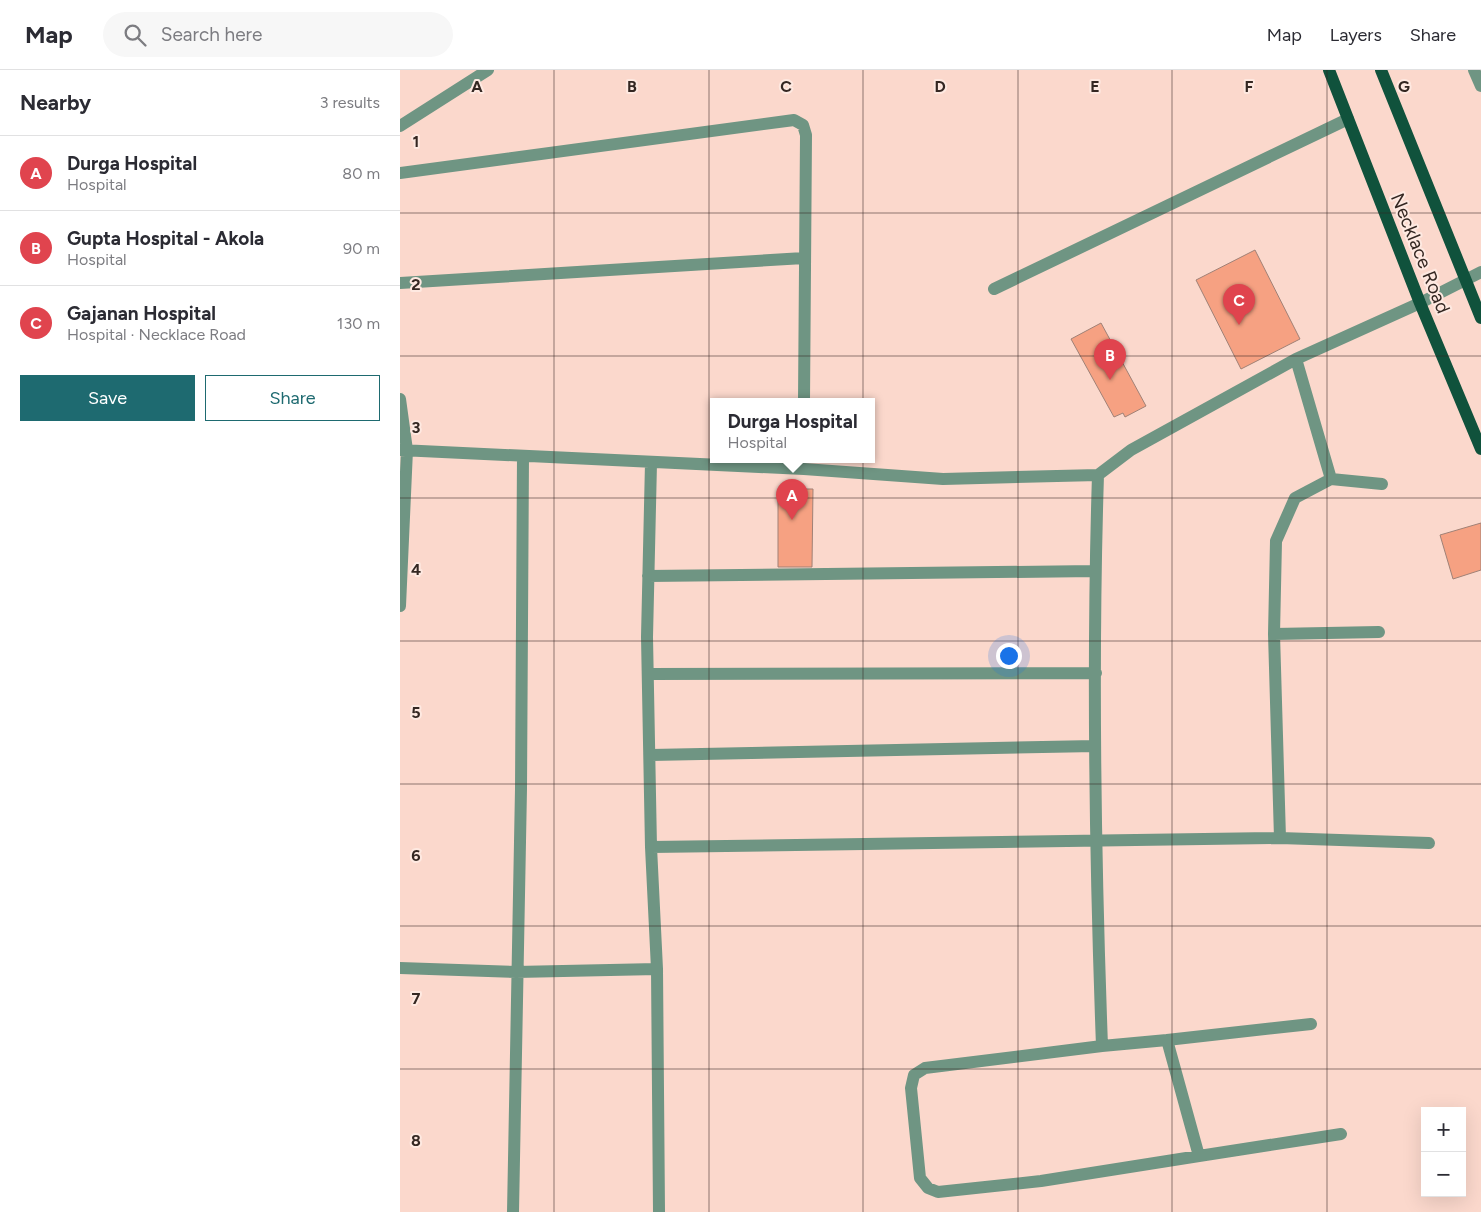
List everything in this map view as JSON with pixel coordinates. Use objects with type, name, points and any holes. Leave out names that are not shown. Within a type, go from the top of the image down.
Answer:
[{"type":"main road","name":"Necklace Road","points":[[1329,70],[1420,303],[1481,449]]},
{"type":"main road","name":"Necklace Road","points":[[1381,70],[1481,318]]},
{"type":"street","points":[[400,126],[488,70]]},
{"type":"street","points":[[994,289],[1348,119]]},
{"type":"street","points":[[400,173],[794,120],[802,125],[806,135],[804,398]]},
{"type":"street","points":[[400,284],[804,258]]},
{"type":"street","points":[[403,450],[651,463],[804,464],[943,480],[1098,475],[1131,450],[1296,359],[1420,303],[1481,272]]},
{"type":"street","points":[[1296,359],[1331,479]]},
{"type":"street","points":[[400,399],[403,450],[400,606]]},
{"type":"street","points":[[513,1212],[516,972],[521,789],[523,456]]},
{"type":"street","points":[[651,463],[648,674],[651,755],[651,847],[657,969],[659,1212]]},
{"type":"street","points":[[1098,475],[1095,571],[1094,840],[1102,1046]]},
{"type":"street","points":[[1280,838],[1274,634],[1276,541],[1295,498],[1331,479],[1382,484]]},
{"type":"street","points":[[648,576],[1095,571]]},
{"type":"street","points":[[1274,634],[1379,632]]},
{"type":"street","points":[[648,674],[1096,673]]},
{"type":"street","points":[[651,755],[1095,746]]},
{"type":"street","points":[[651,847],[1280,838],[1429,843]]},
{"type":"street","points":[[400,968],[516,972],[657,969]]},
{"type":"street","points":[[1311,1024],[1102,1046],[925,1068],[914,1075],[911,1088],[920,1178],[928,1188],[938,1192],[1041,1181],[1341,1134]]},
{"type":"street","points":[[1166,1040],[1199,1156]]},
{"type":"building","points":[[1255,250],[1300,339],[1241,369],[1196,280]]},
{"type":"building","points":[[1101,323],[1146,406],[1125,417],[1123,413],[1114,417],[1071,339]]},
{"type":"building","points":[[778,489],[813,489],[812,567],[778,567]]},
{"type":"building","points":[[1481,523],[1481,570],[1453,579],[1440,535]]},
{"type":"place","name":"Gajanan Hospital","points":[[1239,325]]},
{"type":"place","name":"Gupta Hospital - Akola","points":[[1110,380]]},
{"type":"place","name":"Durga Hospital","points":[[792,520]]}]
